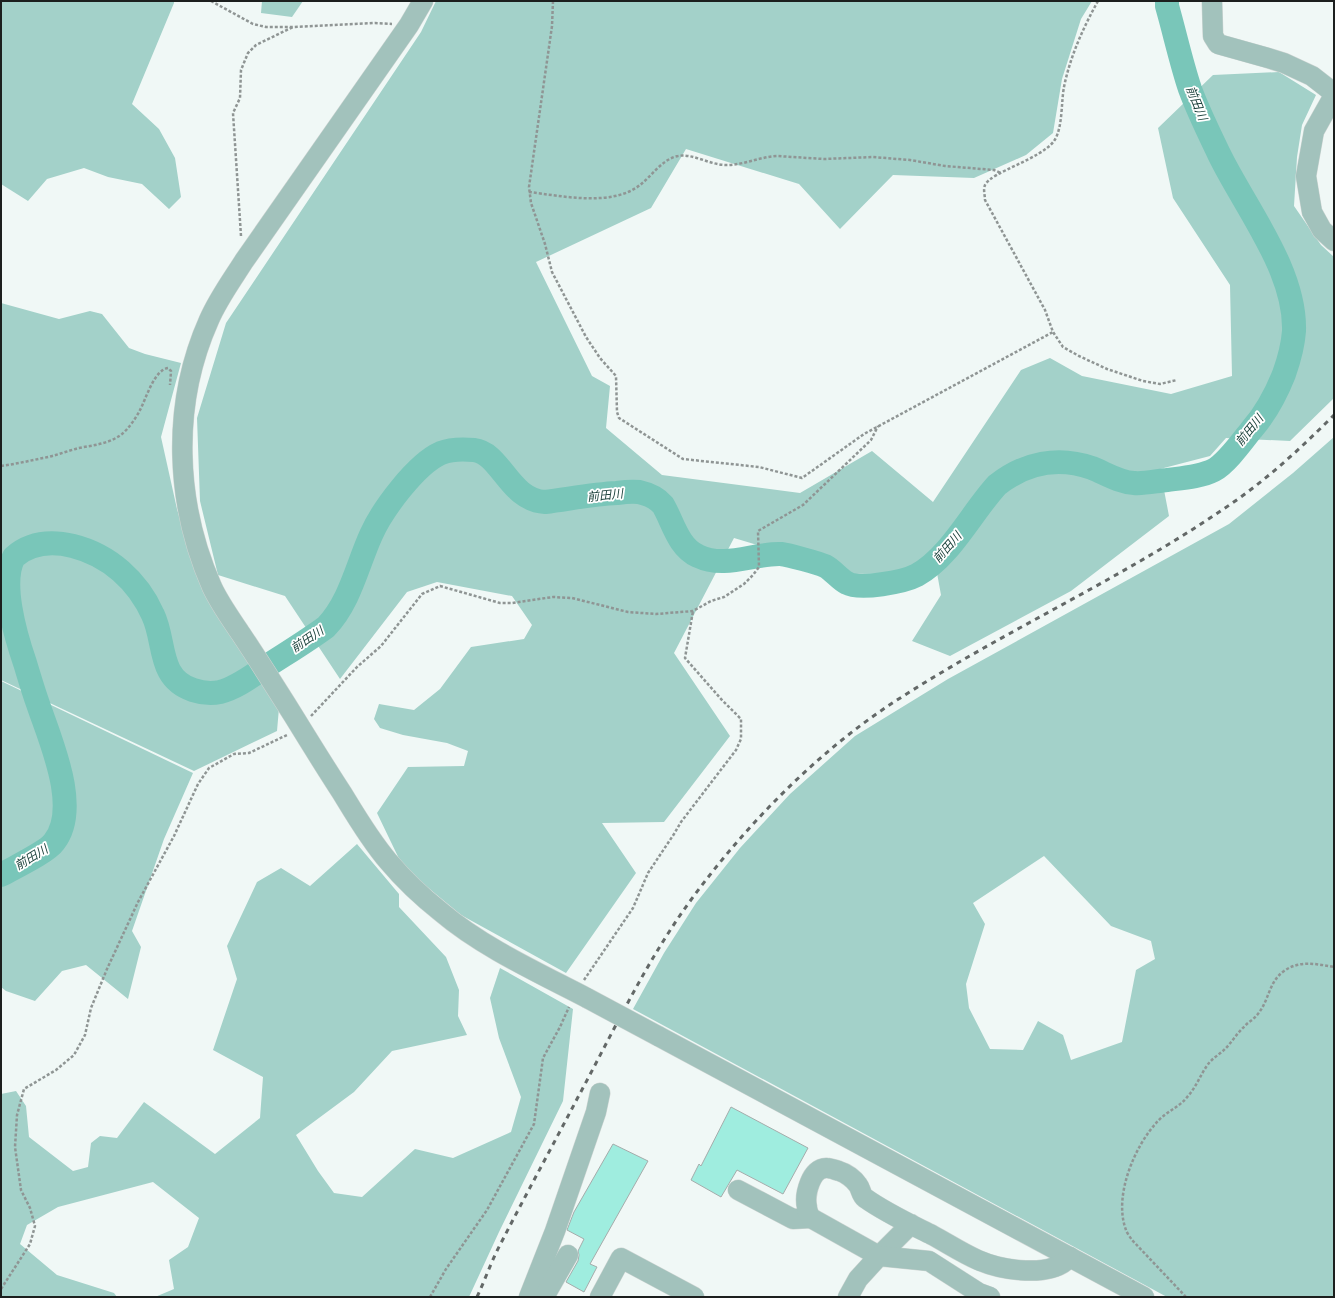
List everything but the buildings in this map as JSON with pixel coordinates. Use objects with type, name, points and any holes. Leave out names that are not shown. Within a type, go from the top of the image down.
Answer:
[{"type":"street","points":[[423,1],[407,27],[223,293],[210,318],[197,350],[188,382],[184,407],[181,441],[183,476],[187,506],[193,532],[213,589],[227,614],[285,702],[365,831],[387,860],[413,888],[443,914],[504,954],[1144,1297]]},
{"type":"street","points":[[1212,1],[1213,36],[1218,44],[1284,63],[1312,76],[1332,93],[1332,99],[1314,131],[1306,176],[1312,212],[1322,230],[1334,241]]},
{"type":"street","points":[[539,1296],[555,1231],[596,1112],[600,1093]]},
{"type":"street","points":[[811,1218],[806,1202],[809,1185],[812,1177],[819,1170],[826,1168],[839,1171],[850,1177],[858,1184],[863,1197],[978,1260],[1002,1267],[1027,1270],[1044,1270],[1065,1264],[1070,1257]]},
{"type":"street","points":[[738,1190],[793,1219],[811,1218],[879,1256],[929,1261],[979,1293],[990,1297]]},
{"type":"street","points":[[848,1297],[858,1279],[911,1224]]},
{"type":"street","points":[[539,1296],[568,1255]]},
{"type":"street","points":[[600,1297],[621,1258],[694,1297]]},
{"type":"path","points":[[211,1],[253,24],[266,27],[375,23],[389,23],[407,27]]},
{"type":"path","points":[[553,1],[552,26],[529,192],[552,272],[586,337],[600,358],[616,376],[616,412],[619,418],[683,459],[759,467],[802,478],[864,434],[1053,332]]},
{"type":"path","points":[[1098,1],[1087,20],[1073,56],[1064,86],[1058,132],[1054,141],[1037,154],[990,179],[985,184],[985,200],[1045,310],[1053,332],[1063,347],[1107,369],[1154,384],[1177,380]]},
{"type":"path","points":[[244,261],[233,113],[240,98],[240,70],[248,53],[256,45],[293,27]]},
{"type":"path","points":[[529,192],[594,198],[622,194],[639,185],[663,163],[677,156],[684,155],[725,165],[751,162],[770,156],[824,159],[873,157],[910,160],[945,166],[994,170],[1001,174]]},
{"type":"path","points":[[1,466],[44,458],[113,440],[123,434],[132,423],[140,411],[158,374],[163,369],[168,368],[171,371],[170,386]]},
{"type":"path","points":[[1,1288],[30,1244],[35,1226],[30,1208],[21,1190],[15,1147],[17,1115],[24,1089],[56,1070],[74,1055],[85,1035],[91,1008],[107,969],[138,902],[174,836],[198,784],[209,768],[234,754],[249,753],[285,736],[300,727],[357,668],[381,646],[422,594],[440,586],[500,603],[512,603],[553,597],[572,598],[628,612],[656,614],[693,610],[711,601],[724,597],[744,584],[759,567],[758,531],[803,505],[871,440],[878,426]]},
{"type":"path","points":[[430,1297],[446,1269],[487,1210],[534,1124],[543,1058],[560,1027],[633,908],[648,873],[681,822],[736,750],[741,739],[741,719],[721,699],[685,658],[693,610]]},
{"type":"path","points":[[1186,1297],[1132,1240],[1126,1230],[1122,1205],[1124,1185],[1130,1165],[1138,1148],[1158,1121],[1188,1097],[1196,1087],[1210,1062],[1226,1048],[1245,1026],[1261,1011],[1270,988],[1283,971],[1299,964],[1310,963],[1334,967]]},
{"type":"green space","points":[[1,1],[174,1],[132,104],[159,129],[175,158],[181,197],[169,209],[142,184],[108,177],[84,168],[47,179],[28,201],[1,184]]},
{"type":"green space","points":[[262,1],[303,1],[292,17],[261,13]]},
{"type":"green space","points":[[436,1],[1092,1],[1081,19],[1062,79],[1053,133],[1026,155],[974,178],[893,175],[840,229],[799,184],[686,149],[651,208],[536,262],[592,376],[610,386],[606,428],[662,475],[800,493],[872,451],[933,502],[1021,370],[1050,358],[1082,376],[1171,394],[1232,376],[1230,285],[1173,198],[1158,128],[1213,75],[1279,72],[1316,95],[1302,125],[1297,157],[1294,206],[1321,245],[1334,257],[1334,398],[1290,441],[1226,438],[1210,456],[1160,469],[1169,516],[1071,591],[950,656],[912,641],[941,595],[937,573],[854,574],[734,538],[674,653],[730,736],[664,822],[602,823],[636,873],[566,973],[461,915],[403,867],[377,813],[408,767],[464,766],[468,751],[447,743],[403,735],[380,728],[374,719],[379,704],[414,710],[440,689],[471,647],[524,639],[532,625],[512,596],[437,582],[407,592],[340,679],[285,596],[218,575],[200,501],[197,418],[226,323],[421,32]]},
{"type":"green space","points":[[1,303],[59,319],[90,311],[102,314],[129,348],[145,354],[181,363],[161,437],[177,509],[196,570],[231,637],[279,708],[277,731],[194,771],[1,680]]},
{"type":"green space","points":[[1334,437],[1334,1297],[1167,1297],[633,1009],[664,953],[696,903],[740,848],[790,794],[855,736],[948,679],[1229,524],[1293,473]],"holes":[[[1044,856],[1111,926],[1151,941],[1155,959],[1136,970],[1122,1042],[1071,1060],[1063,1035],[1038,1021],[1023,1050],[990,1049],[969,1008],[966,984],[985,924],[973,903]]]},
{"type":"green space","points":[[1,681],[193,773],[164,839],[132,931],[141,947],[128,999],[86,965],[62,971],[35,1001],[6,991],[1,987]]},
{"type":"green space","points":[[357,844],[399,894],[399,907],[446,957],[459,990],[458,1016],[467,1035],[392,1051],[354,1092],[296,1135],[318,1171],[334,1193],[362,1197],[415,1149],[453,1158],[511,1132],[521,1097],[499,1038],[490,998],[500,968],[573,1009],[563,1101],[469,1297],[155,1297],[174,1289],[169,1260],[188,1247],[199,1218],[153,1182],[58,1207],[27,1225],[20,1244],[57,1275],[114,1293],[117,1297],[1,1297],[1,1094],[16,1091],[26,1106],[29,1137],[73,1171],[88,1167],[91,1143],[100,1136],[117,1138],[144,1102],[215,1154],[260,1118],[263,1077],[213,1050],[237,979],[227,946],[257,882],[281,868],[310,886]]},
{"type":"waterway","name":"前田川","points":[[1,875],[50,846],[62,828],[65,811],[61,774],[34,694],[17,638],[10,608],[8,580],[10,568],[14,557],[27,548],[50,543],[65,544],[86,550],[99,556],[121,571],[139,591],[153,615],[157,625],[164,658],[173,677],[181,684],[193,690],[213,693],[226,690],[239,684],[326,627],[334,617],[347,595],[371,535],[391,501],[421,467],[441,453],[449,451],[474,450],[483,453],[491,459],[523,493],[533,499],[545,502],[590,495],[630,492],[639,492],[649,495],[663,505],[677,534],[686,547],[691,552],[708,560],[729,561],[771,554],[781,554],[822,565],[847,583],[862,586],[882,584],[911,578],[929,567],[950,546],[997,485],[1008,477],[1030,467],[1054,462],[1067,462],[1092,468],[1123,481],[1138,483],[1197,476],[1219,467],[1257,423],[1278,389],[1286,369],[1293,342],[1294,331],[1292,308],[1287,285],[1278,262],[1267,239],[1229,174],[1193,97],[1181,58],[1167,1]]},
{"type":"railway","points":[[477,1297],[509,1227],[654,956],[683,911],[705,882],[753,824],[779,797],[835,746],[894,702],[936,675],[1154,553],[1197,527],[1238,499],[1264,480],[1334,415]]}]
